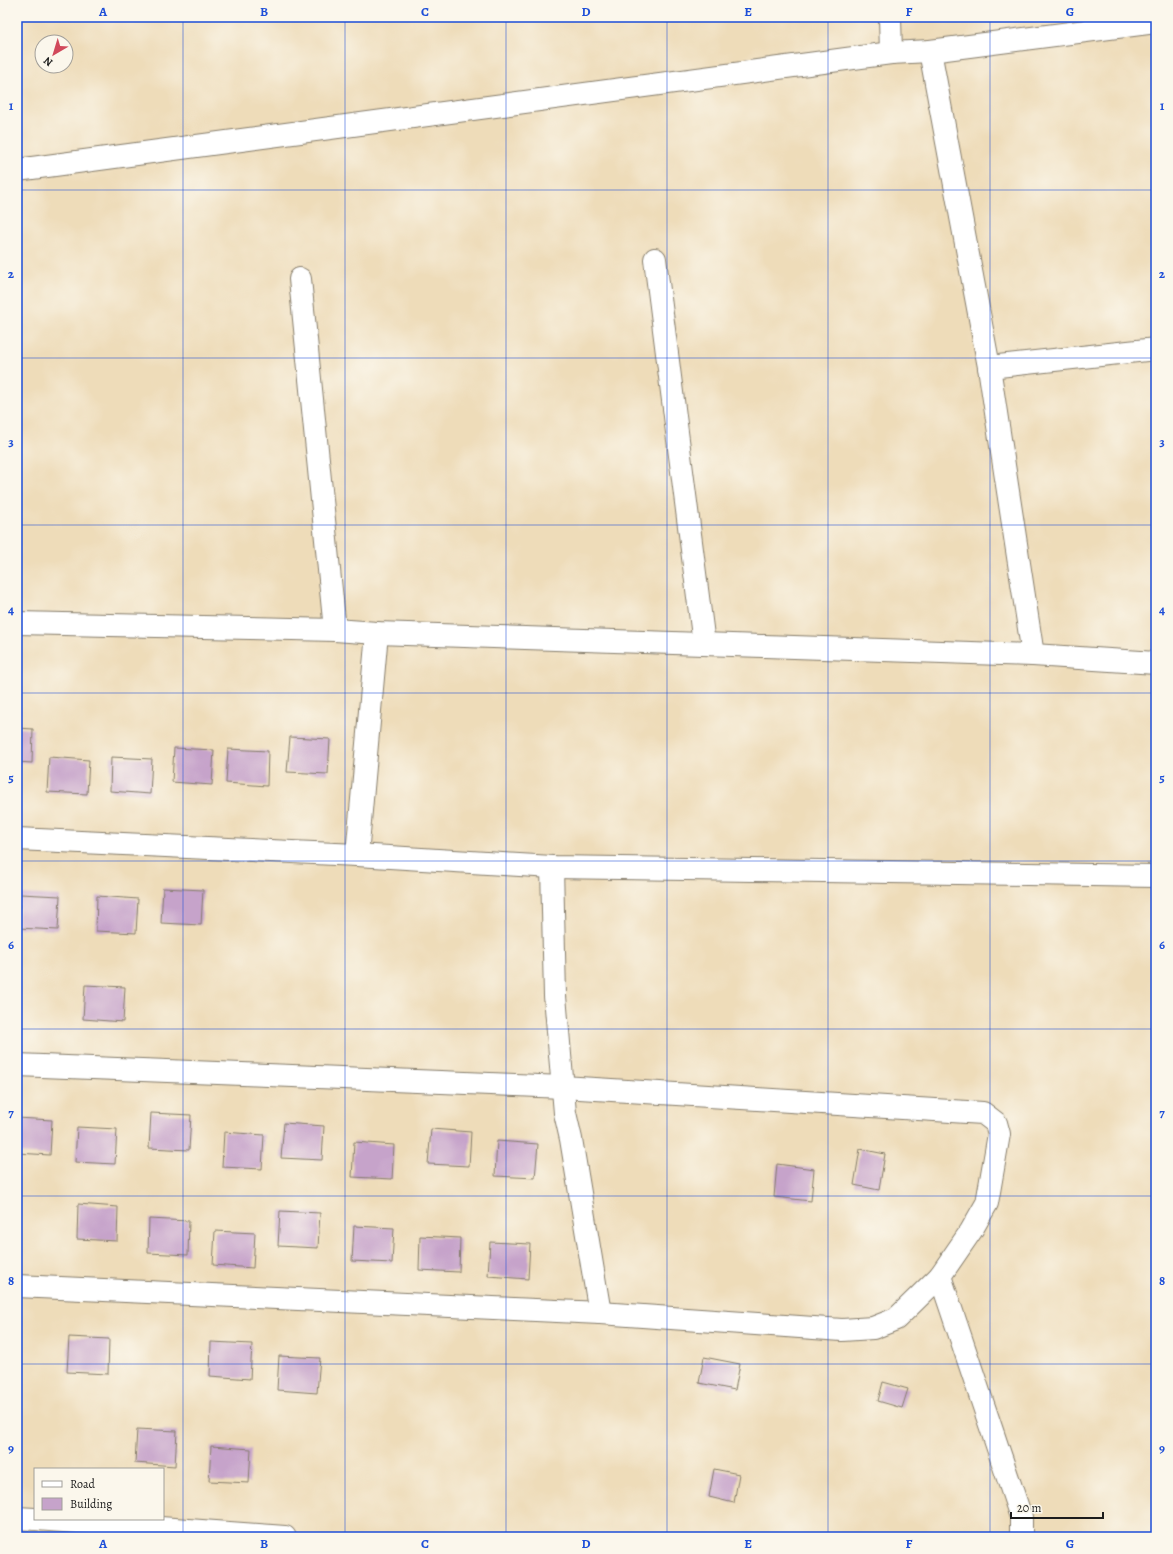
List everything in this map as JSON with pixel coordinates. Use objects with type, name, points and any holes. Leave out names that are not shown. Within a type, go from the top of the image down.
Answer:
[{"type":"street","points":[[890,17],[891,53]]},
{"type":"street","points":[[17,170],[891,53],[930,51],[1156,22]]},
{"type":"street","points":[[930,51],[989,367],[1033,655]]},
{"type":"street","points":[[654,259],[704,644]]},
{"type":"street","points":[[300,279],[335,630]]},
{"type":"street","points":[[989,367],[1156,349]]},
{"type":"street","points":[[17,622],[335,630],[376,633],[1033,655],[1156,663]]},
{"type":"street","points":[[357,855],[376,633]]},
{"type":"street","points":[[17,839],[357,855],[552,867],[1156,876]]},
{"type":"street","points":[[552,867],[555,996],[565,1113],[571,1139],[600,1313]]},
{"type":"street","points":[[17,1065],[563,1087],[983,1113],[996,1122],[999,1134],[987,1203],[971,1231],[940,1276],[896,1319],[873,1328],[842,1330],[600,1313],[17,1286]]},
{"type":"street","points":[[940,1276],[1021,1516],[1021,1537]]},
{"type":"street","points":[[17,1518],[34,1519]]},
{"type":"street","points":[[44,1520],[142,1532],[285,1537]]},
{"type":"building","points":[[17,728],[33,729],[32,763],[17,762]]},
{"type":"building","points":[[290,737],[330,739],[328,774],[287,772]]},
{"type":"building","points":[[174,748],[214,750],[212,785],[172,782]]},
{"type":"building","points":[[228,749],[268,751],[267,786],[226,783]]},
{"type":"building","points":[[49,757],[89,760],[87,794],[47,792]]},
{"type":"building","points":[[111,757],[152,759],[150,794],[110,791]]},
{"type":"building","points":[[163,888],[203,890],[201,925],[161,923]]},
{"type":"building","points":[[20,894],[60,896],[58,930],[18,928]]},
{"type":"building","points":[[97,896],[138,899],[136,933],[96,931]]},
{"type":"building","points":[[85,985],[125,987],[123,1022],[83,1019]]},
{"type":"building","points":[[151,1113],[191,1115],[189,1150],[149,1148]]},
{"type":"building","points":[[17,1118],[52,1120],[50,1155],[17,1153]]},
{"type":"building","points":[[284,1123],[324,1126],[322,1160],[281,1158]]},
{"type":"building","points":[[77,1127],[117,1129],[115,1164],[75,1162]]},
{"type":"building","points":[[431,1129],[471,1132],[469,1166],[428,1164]]},
{"type":"building","points":[[224,1132],[264,1135],[262,1169],[222,1167]]},
{"type":"building","points":[[497,1141],[538,1144],[535,1178],[495,1176]]},
{"type":"building","points":[[354,1142],[394,1145],[392,1179],[352,1177]]},
{"type":"building","points":[[860,1149],[885,1154],[879,1190],[854,1185]]},
{"type":"building","points":[[777,1164],[814,1169],[811,1201],[774,1197]]},
{"type":"building","points":[[78,1204],[118,1207],[117,1241],[77,1239]]},
{"type":"building","points":[[280,1211],[320,1213],[318,1248],[278,1246]]},
{"type":"building","points":[[149,1219],[189,1221],[188,1255],[148,1253]]},
{"type":"building","points":[[354,1226],[394,1228],[392,1263],[352,1261]]},
{"type":"building","points":[[215,1231],[255,1233],[253,1268],[213,1265]]},
{"type":"building","points":[[420,1236],[460,1238],[459,1272],[419,1270]]},
{"type":"building","points":[[490,1242],[530,1244],[528,1279],[488,1276]]},
{"type":"building","points":[[69,1337],[109,1339],[108,1374],[67,1372]]},
{"type":"building","points":[[211,1342],[252,1344],[250,1379],[210,1376]]},
{"type":"building","points":[[279,1356],[320,1358],[317,1393],[277,1390]]},
{"type":"building","points":[[704,1357],[740,1364],[735,1390],[699,1383]]},
{"type":"building","points":[[883,1382],[908,1389],[902,1408],[878,1401]]},
{"type":"building","points":[[137,1429],[177,1431],[175,1466],[135,1463]]},
{"type":"building","points":[[211,1446],[251,1449],[249,1483],[209,1481]]},
{"type":"building","points":[[714,1469],[739,1474],[734,1503],[709,1497]]}]
